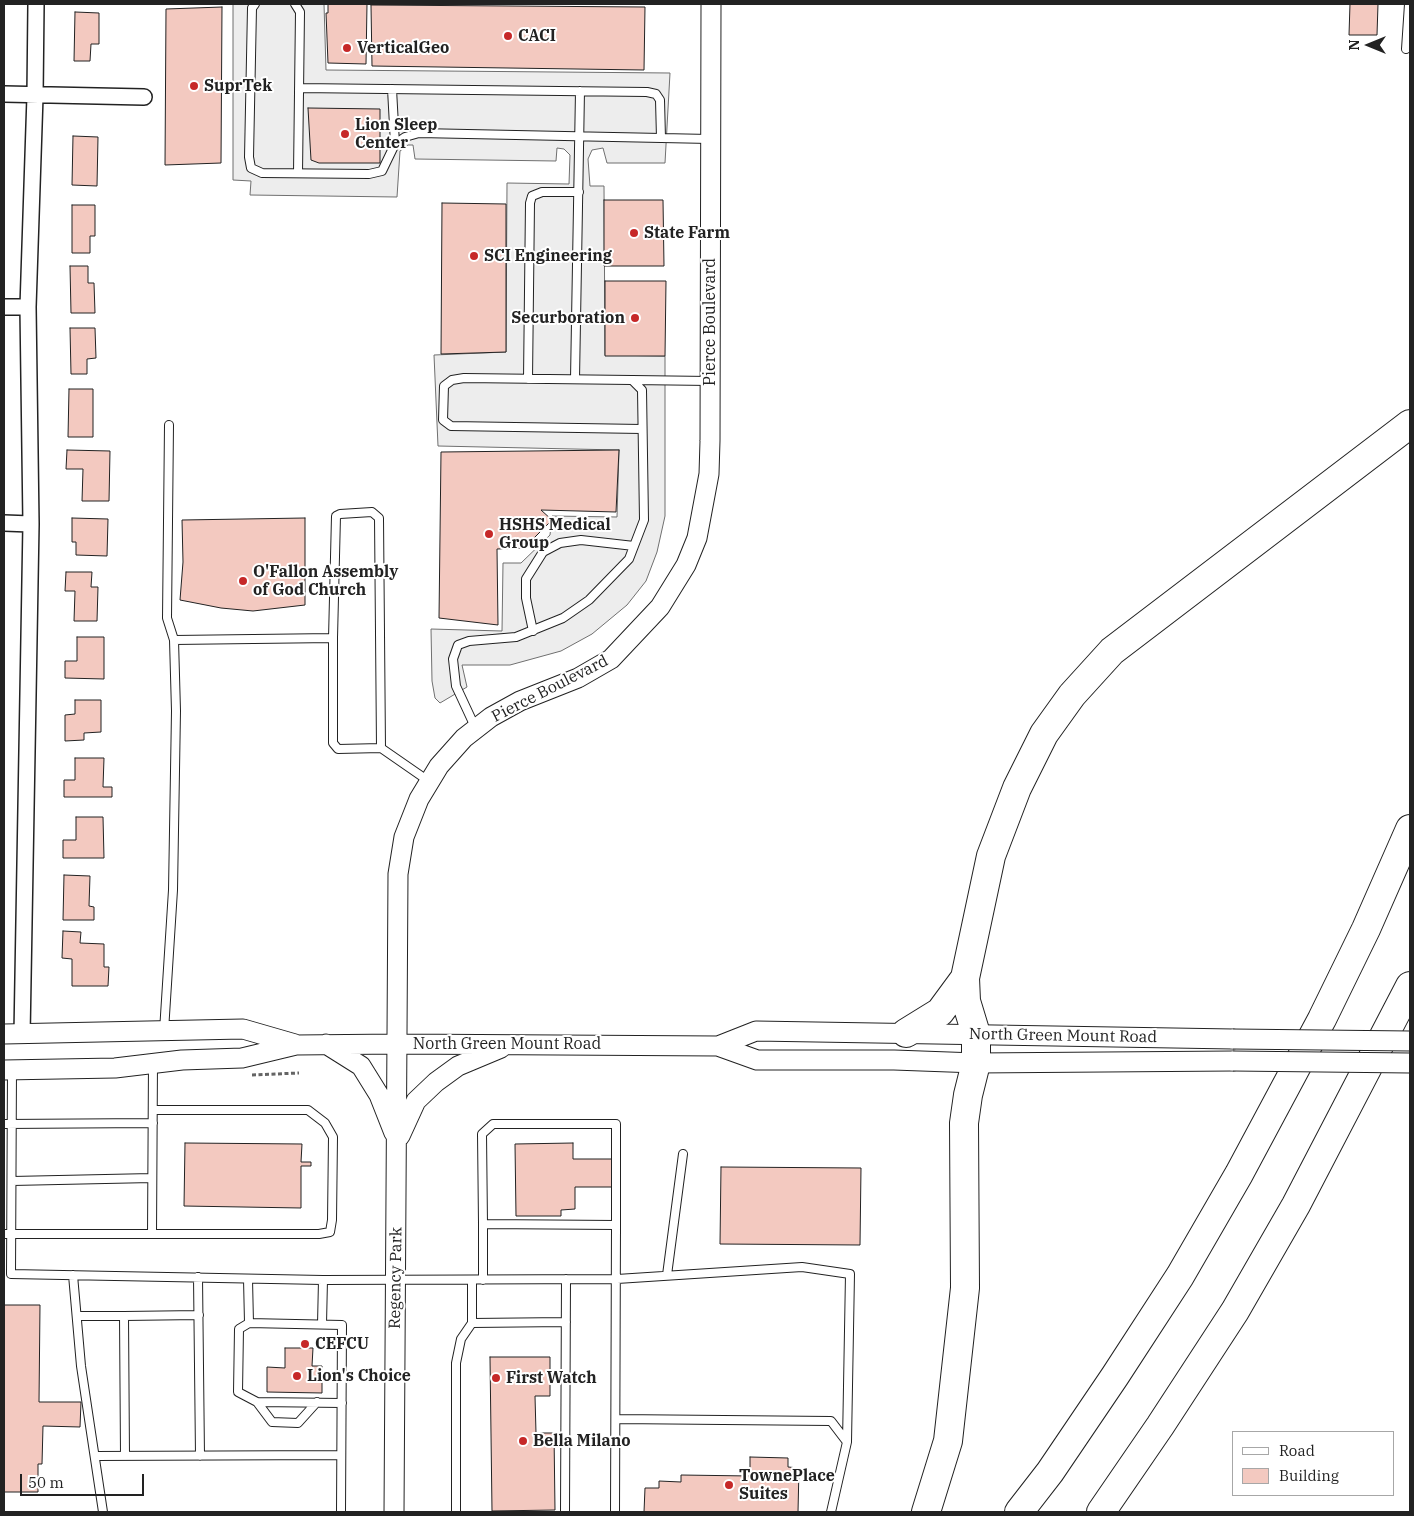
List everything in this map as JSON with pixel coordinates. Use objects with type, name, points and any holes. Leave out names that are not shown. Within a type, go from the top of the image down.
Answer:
[{"type":"highway","points":[[926,1512],[948,1441],[965,1288],[964,1123],[968,1095],[976,1063],[976,1034],[966,1001],[965,978],[991,856],[1014,795],[1044,734],[1072,696],[1112,651],[1410,424]]},
{"type":"highway","points":[[1019,1512],[1050,1472],[1180,1276],[1239,1174],[1326,1011],[1366,929],[1410,830]]},
{"type":"highway","points":[[906,1033],[940,1012],[965,978]]},
{"type":"highway","points":[[1101,1512],[1235,1311],[1296,1205],[1410,986]]},
{"type":"street","points":[[13,1034],[31,524],[28,307],[36,96],[36,4]]},
{"type":"street","name":"Pierce Boulevard","points":[[398,1044],[398,874],[404,836],[419,799],[440,766],[464,738],[491,717],[520,701],[578,678],[600,666],[626,644],[660,608],[686,565],[697,538],[709,474],[711,4]]},
{"type":"street","points":[[4,94],[144,97]]},
{"type":"street","points":[[4,307],[28,307]]},
{"type":"street","points":[[4,523],[31,524]]},
{"type":"street","name":"North Green Mount Road","points":[[13,1034],[243,1029],[296,1045]]},
{"type":"street","name":"North Green Mount Road","points":[[718,1046],[756,1031],[1410,1041]]},
{"type":"street","points":[[326,1044],[361,1066],[379,1095],[397,1142]]},
{"type":"street","name":"North Green Mount Road","points":[[8,1070],[114,1068],[242,1058],[296,1045],[326,1044],[718,1046],[757,1060],[894,1060],[976,1063],[1233,1061],[1410,1063]]},
{"type":"street","name":"Regency Park","points":[[394,1512],[398,1044]]},
{"type":"street","points":[[397,1142],[416,1101],[436,1082],[458,1066],[509,1044]]},
{"type":"lane","points":[[255,4],[252,8],[251,18],[251,168],[262,173],[370,174],[382,171],[395,144],[392,89]]},
{"type":"lane","points":[[295,4],[300,12],[298,173]]},
{"type":"lane","points":[[1406,49],[1409,4]]},
{"type":"lane","points":[[299,88],[647,92],[656,94],[662,108],[661,138]]},
{"type":"lane","points":[[575,379],[580,91]]},
{"type":"lane","points":[[395,144],[405,137],[419,133],[710,139]]},
{"type":"lane","points":[[528,379],[530,202],[532,196],[542,192],[579,192]]},
{"type":"lane","points":[[642,429],[466,428],[451,426],[443,420],[444,386],[452,380],[464,378],[710,381]]},
{"type":"lane","points":[[476,729],[456,686],[453,673],[454,652],[458,646],[469,640],[516,637],[563,618],[588,600],[629,559],[644,520],[642,390],[632,380]]},
{"type":"lane","points":[[164,1031],[173,890],[176,710],[174,640],[167,618],[169,425]]},
{"type":"lane","points":[[381,748],[379,518],[372,512],[340,514],[336,516],[333,743],[338,748],[381,748],[430,782]]},
{"type":"lane","points":[[533,631],[526,598],[526,579],[543,552],[560,543],[581,540],[634,546]]},
{"type":"lane","points":[[174,640],[333,638]]},
{"type":"lane","points":[[152,1234],[153,1064]]},
{"type":"lane","points":[[8,1070],[8,1124],[12,1180],[8,1234],[11,1274],[323,1280],[566,1280],[617,1279],[802,1267],[850,1274],[847,1442],[830,1512]]},
{"type":"lane","points":[[8,1234],[319,1234],[330,1232],[333,1137],[325,1123],[308,1110],[153,1110]]},
{"type":"lane","points":[[8,1124],[153,1123]]},
{"type":"lane","points":[[483,1280],[482,1134],[493,1124],[616,1124],[615,1512]]},
{"type":"lane","points":[[667,1275],[683,1154]]},
{"type":"lane","points":[[12,1180],[152,1178]]},
{"type":"lane","points":[[483,1224],[616,1225]]},
{"type":"lane","points":[[73,1275],[81,1366],[103,1512]]},
{"type":"lane","points":[[198,1277],[200,1456]]},
{"type":"lane","points":[[248,1279],[248,1324]]},
{"type":"lane","points":[[322,1324],[323,1280]]},
{"type":"lane","points":[[456,1512],[456,1363],[461,1339],[472,1323],[472,1280]]},
{"type":"lane","points":[[565,1512],[566,1280]]},
{"type":"lane","points":[[76,1316],[199,1315]]},
{"type":"lane","points":[[124,1316],[126,1456]]},
{"type":"lane","points":[[472,1323],[566,1322]]},
{"type":"lane","points":[[317,1402],[298,1423],[272,1422],[257,1402],[238,1392],[239,1329],[248,1324],[342,1325],[341,1512]]},
{"type":"lane","points":[[257,1402],[342,1403]]},
{"type":"lane","points":[[616,1420],[831,1421],[847,1442]]},
{"type":"lane","points":[[95,1456],[340,1455]]},
{"type":"shaded area","points":[[233,4],[324,4],[326,70],[670,73],[665,163],[607,163],[603,148],[592,150],[588,159],[590,186],[604,186],[605,355],[665,356],[665,516],[657,552],[646,581],[627,605],[592,634],[561,651],[510,665],[462,665],[467,687],[440,703],[435,698],[432,681],[431,629],[502,631],[503,563],[521,563],[550,535],[552,516],[617,517],[619,450],[438,446],[434,355],[506,352],[507,183],[569,184],[570,155],[564,149],[557,148],[556,161],[415,159],[413,145],[408,145],[400,151],[397,197],[250,195],[251,181],[233,180]]},
{"type":"building","name":"VerticalGeo","points":[[328,4],[367,4],[366,64],[328,63],[326,13],[328,13]]},
{"type":"building","points":[[1350,4],[1378,4],[1377,35],[1349,35]]},
{"type":"building","name":"CACI","points":[[371,5],[645,7],[644,70],[372,66]]},
{"type":"building","name":"SuprTek","points":[[222,7],[221,163],[165,165],[166,9]]},
{"type":"building","points":[[75,12],[99,13],[99,44],[91,44],[90,61],[74,61]]},
{"type":"building","name":"Lion Sleep Center","points":[[308,108],[380,109],[380,163],[319,163],[311,160]]},
{"type":"building","points":[[73,136],[98,137],[97,186],[72,185]]},
{"type":"building","name":"State Farm","points":[[604,200],[663,200],[664,266],[604,266]]},
{"type":"building","name":"SCI Engineering","points":[[442,203],[506,204],[506,352],[441,354]]},
{"type":"building","points":[[72,205],[95,205],[95,236],[90,236],[90,253],[72,253]]},
{"type":"building","points":[[70,266],[88,266],[88,283],[94,283],[95,313],[71,313]]},
{"type":"building","name":"Securboration","points":[[605,281],[666,281],[665,356],[605,356]]},
{"type":"building","points":[[70,328],[95,328],[96,358],[87,359],[87,374],[71,374]]},
{"type":"building","points":[[69,389],[93,389],[93,437],[68,437]]},
{"type":"building","points":[[67,450],[110,451],[109,501],[82,501],[83,469],[66,469]]},
{"type":"building","name":"HSHS Medical Group","points":[[619,450],[616,512],[541,510],[552,520],[524,548],[497,549],[498,625],[439,618],[441,452]]},
{"type":"building","points":[[72,518],[108,519],[107,556],[76,555],[76,542],[72,542]]},
{"type":"building","name":"O'Fallon Assembly of God Church","points":[[305,518],[305,605],[253,611],[221,608],[180,600],[183,562],[182,520]]},
{"type":"building","points":[[66,572],[92,572],[91,587],[98,587],[97,621],[74,621],[75,591],[65,591]]},
{"type":"building","points":[[77,637],[104,637],[104,679],[65,678],[65,661],[77,661]]},
{"type":"building","points":[[75,700],[101,700],[101,732],[84,733],[84,740],[65,741],[65,715],[75,714]]},
{"type":"building","points":[[75,758],[104,758],[103,787],[112,787],[112,797],[64,797],[64,780],[75,780]]},
{"type":"building","points":[[76,817],[103,817],[104,858],[63,858],[63,840],[76,840]]},
{"type":"building","points":[[64,875],[90,876],[89,906],[94,907],[94,920],[63,920]]},
{"type":"building","points":[[63,931],[81,932],[80,943],[104,944],[104,967],[109,967],[108,986],[72,986],[72,959],[62,958]]},
{"type":"building","points":[[185,1143],[302,1144],[301,1162],[311,1162],[311,1166],[301,1166],[301,1208],[184,1206]]},
{"type":"building","points":[[573,1143],[573,1159],[612,1159],[612,1187],[575,1187],[575,1209],[561,1210],[561,1216],[516,1216],[515,1144]]},
{"type":"building","points":[[721,1167],[861,1168],[860,1245],[720,1244]]},
{"type":"building","points":[[4,1305],[40,1305],[39,1402],[81,1402],[80,1427],[43,1426],[42,1464],[38,1464],[38,1492],[4,1492]]},
{"type":"building","points":[[285,1348],[313,1348],[312,1366],[322,1366],[322,1393],[267,1392],[267,1367],[285,1368]]},
{"type":"building","name":"Bella Milano","points":[[490,1357],[550,1357],[550,1396],[535,1396],[536,1433],[554,1433],[555,1510],[492,1511]]},
{"type":"building","name":"TownePlace Suites","points":[[750,1457],[788,1458],[788,1467],[799,1468],[798,1512],[644,1512],[645,1488],[659,1488],[659,1481],[681,1482],[681,1475],[750,1476]]},
{"type":"place","name":"CACI","points":[[508,36]]},
{"type":"place","name":"VerticalGeo","points":[[347,48]]},
{"type":"place","name":"SuprTek","points":[[194,86]]},
{"type":"place","name":"Lion Sleep Center","points":[[345,134]]},
{"type":"place","name":"State Farm","points":[[634,233]]},
{"type":"place","name":"SCI Engineering","points":[[474,256]]},
{"type":"place","name":"Securboration","points":[[635,318]]},
{"type":"place","name":"HSHS Medical Group","points":[[489,534]]},
{"type":"place","name":"O'Fallon Assembly of God Church","points":[[243,581]]},
{"type":"place","name":"CEFCU","points":[[305,1344]]},
{"type":"place","name":"Lion's Choice","points":[[297,1376]]},
{"type":"place","name":"First Watch","points":[[496,1378]]},
{"type":"place","name":"Bella Milano","points":[[523,1441]]},
{"type":"place","name":"TownePlace Suites","points":[[729,1485]]}]
